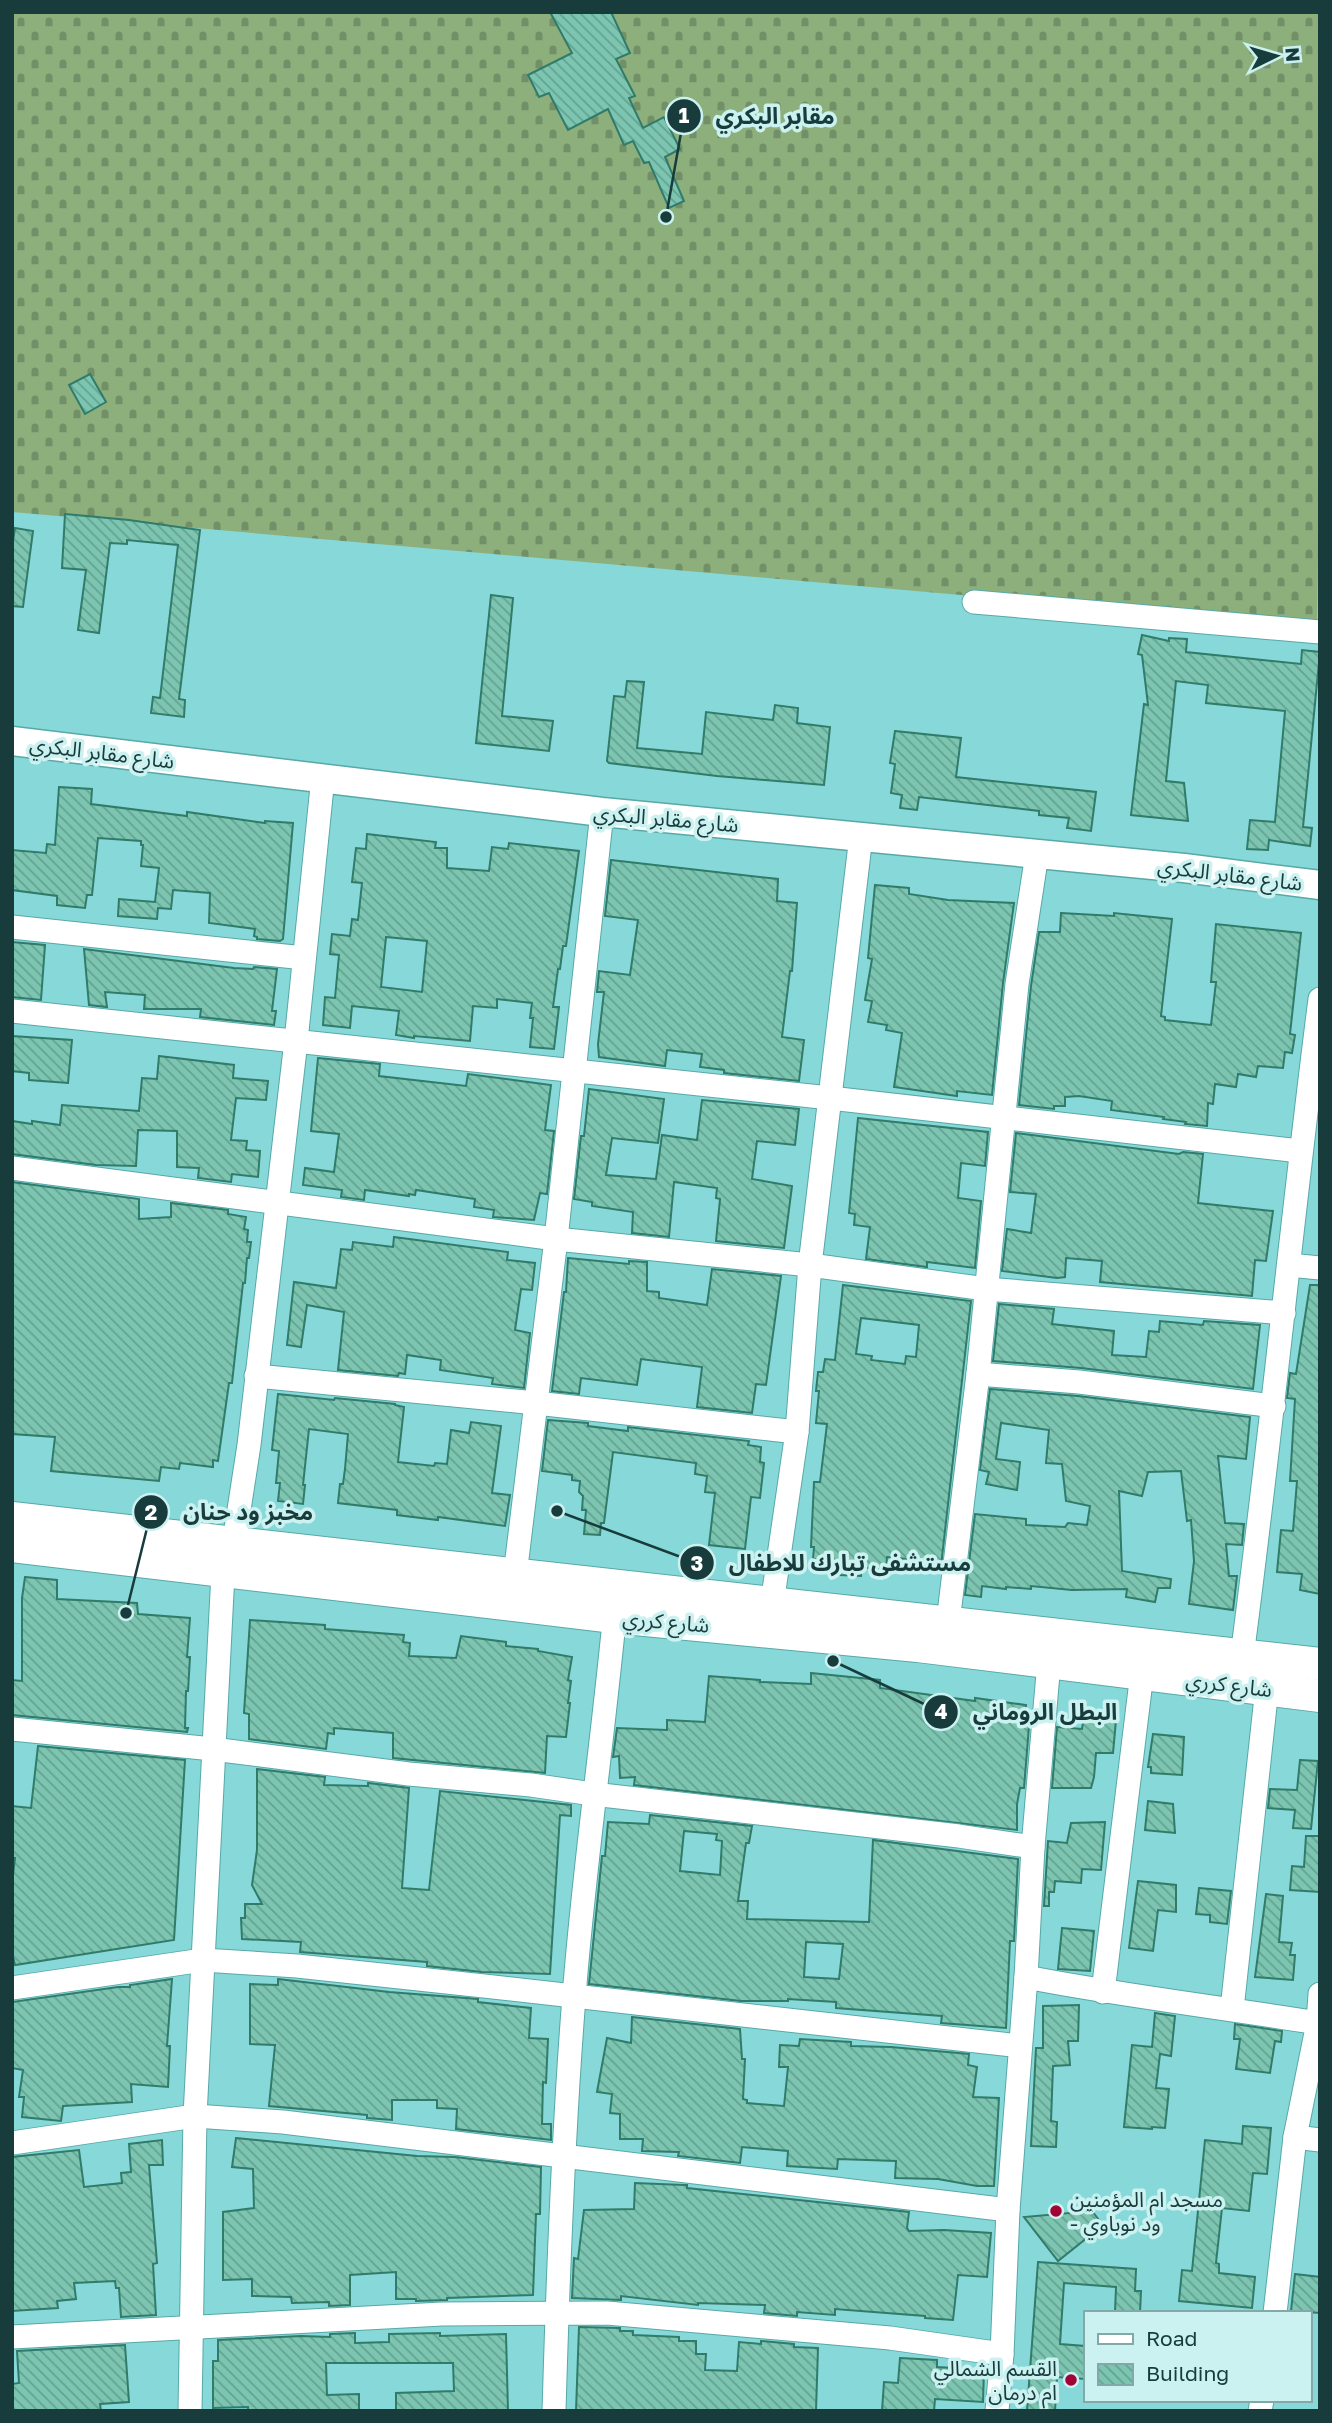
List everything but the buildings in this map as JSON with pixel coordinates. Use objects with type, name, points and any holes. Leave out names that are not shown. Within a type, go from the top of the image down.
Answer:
[{"type":"main road","name":"شارع كرري","points":[[20,1533],[117,1531],[515,1575],[616,1602],[891,1643],[1320,1696]]},
{"type":"main road","name":"شارع كرري","points":[[20,1533],[223,1573],[616,1602],[772,1604],[1320,1664]]},
{"type":"street","points":[[974,602],[1320,632]]},
{"type":"street","name":"شارع مقابر البكري","points":[[12,741],[602,812],[1184,868],[1320,885]]},
{"type":"street","points":[[234,1542],[296,1041],[323,777]]},
{"type":"street","points":[[515,1575],[556,1239],[602,812]]},
{"type":"street","points":[[772,1604],[797,1432],[810,1265],[861,836]]},
{"type":"street","points":[[948,1622],[978,1374],[1017,984],[1037,854]]},
{"type":"street","points":[[12,927],[304,958]]},
{"type":"street","points":[[1242,1656],[1274,1406],[1300,1151],[1320,999]]},
{"type":"street","points":[[12,1011],[1300,1151]]},
{"type":"street","points":[[12,1168],[556,1239],[810,1265],[986,1289],[1284,1313]]},
{"type":"street","points":[[1289,1265],[1320,1268]]},
{"type":"street","points":[[978,1374],[1079,1382],[1274,1406]]},
{"type":"street","points":[[256,1377],[536,1403],[797,1432]]},
{"type":"street","points":[[190,2411],[195,2116],[223,1573]]},
{"type":"street","points":[[554,2411],[574,1997],[593,1794],[616,1602]]},
{"type":"street","points":[[997,2411],[1033,1847],[1049,1662]]},
{"type":"street","points":[[1103,1992],[1142,1674]]},
{"type":"street","points":[[1232,2009],[1267,1688]]},
{"type":"street","points":[[12,1729],[213,1749],[409,1774],[531,1785],[1033,1847]]},
{"type":"street","points":[[12,1988],[203,1960],[297,1966],[1020,2046]]},
{"type":"street","points":[[1026,1977],[1103,1992],[1318,2023]]},
{"type":"street","points":[[1275,2311],[1295,2137],[1318,2023],[1320,1994]]},
{"type":"street","points":[[12,2143],[195,2116],[282,2122],[1008,2210]]},
{"type":"street","points":[[1295,2137],[1320,2140]]},
{"type":"street","points":[[12,2337],[442,2314],[557,2312],[607,2313],[862,2336],[1002,2354]]},
{"type":"green space","points":[[12,12],[1320,12],[1317,626],[12,512]]},
{"type":"place","name":"مقابر البكري","points":[[666,217]]},
{"type":"place","name":"مستشفى تبارك للاطفال","points":[[557,1511]]},
{"type":"place","name":"مخبز ود حنان","points":[[126,1613]]},
{"type":"place","name":"البطل الروماني","points":[[833,1661]]},
{"type":"place","name":"مسجد ام المؤمنين - ود نوباوي","points":[[1056,2211]]},
{"type":"place","name":"القسم الشمالي ام درمان","points":[[1071,2380]]}]
